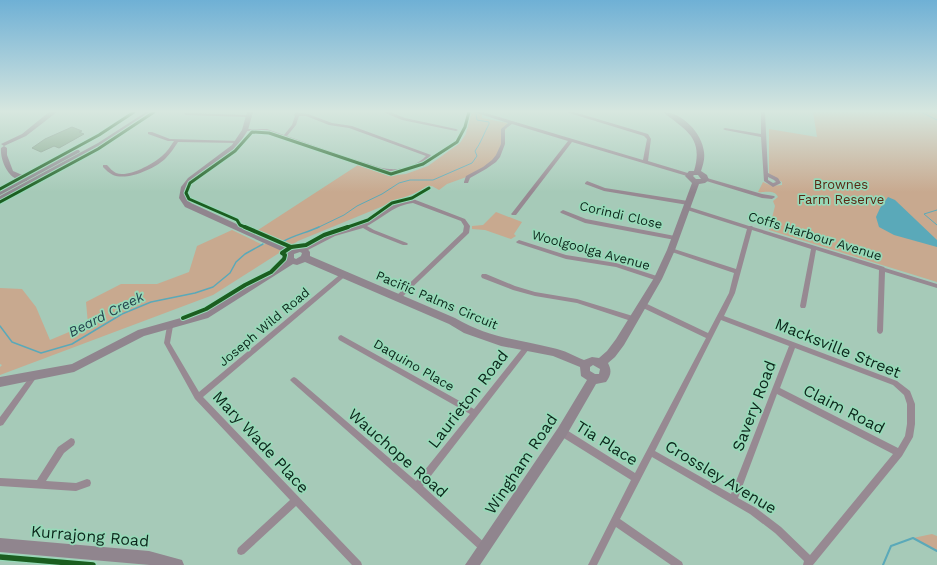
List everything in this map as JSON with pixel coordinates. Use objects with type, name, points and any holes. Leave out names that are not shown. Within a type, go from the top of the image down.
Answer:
[{"type":"main road","points":[[0,192],[100,138]]},
{"type":"main road","points":[[0,200],[101,146],[112,138]]},
{"type":"street","points":[[18,138],[2,147],[3,155],[10,172],[22,180]]},
{"type":"street","points":[[166,138],[239,142]]},
{"type":"street","points":[[241,138],[235,146],[191,180],[185,187],[183,193],[185,201],[188,205],[290,254],[297,262],[328,236],[364,226],[395,205],[405,201],[413,201],[452,215],[465,223],[467,230],[466,233],[397,298]]},
{"type":"street","points":[[291,138],[348,159],[388,171],[394,171],[419,164],[429,155],[382,138]]},
{"type":"street","points":[[466,182],[468,178],[489,166],[499,154],[504,138]]},
{"type":"street","points":[[565,138],[689,175],[690,179],[699,178],[762,196],[772,197]]},
{"type":"street","points":[[645,162],[649,138]]},
{"type":"street","points":[[600,363],[611,354],[643,305],[658,279],[671,250],[687,205],[699,178],[702,157],[700,146],[696,138]]},
{"type":"street","points":[[763,138],[765,173]]},
{"type":"street","points":[[105,166],[108,170],[119,175],[134,175],[165,156],[177,140]]},
{"type":"street","points":[[514,214],[571,140]]},
{"type":"street","points":[[0,160],[6,175],[22,180]]},
{"type":"street","name":"Coffs Harbour Avenue","points":[[586,183],[604,189],[687,205],[750,227],[937,286]]},
{"type":"street","name":"Corindi Close","points":[[563,212],[585,221],[675,238]]},
{"type":"street","points":[[364,226],[372,231],[405,244]]},
{"type":"street","points":[[592,565],[732,293],[750,227]]},
{"type":"street","name":"Woolgoolga Avenue","points":[[518,242],[566,257],[616,265],[658,279]]},
{"type":"street","points":[[804,306],[814,247]]},
{"type":"street","points":[[671,250],[738,272]]},
{"type":"street","points":[[0,382],[74,368],[141,334],[204,315],[290,254]]},
{"type":"street","name":"Pacific Palms Circuit","points":[[305,254],[397,298],[452,321],[467,330],[501,342],[554,352],[585,365]]},
{"type":"street","points":[[880,331],[882,268]]},
{"type":"street","name":"Joseph Wild Road","points":[[198,397],[346,274]]},
{"type":"street","points":[[484,276],[512,288],[535,294],[577,301],[634,319]]},
{"type":"street","points":[[643,305],[710,337]]},
{"type":"street","name":"Macksville Street","points":[[720,317],[895,383],[902,388],[910,398],[911,424],[909,436],[899,453],[809,563]]},
{"type":"street","name":"Mary Wade Place","points":[[170,326],[167,343],[198,397],[358,565]]},
{"type":"street","name":"Daquino Place","points":[[341,338],[475,414]]},
{"type":"street","name":"Savery Road","points":[[733,500],[793,344]]},
{"type":"street","name":"Laurieton Road","points":[[417,487],[527,347]]},
{"type":"street","points":[[592,361],[600,363],[606,369],[606,375],[602,379],[594,379],[585,373],[585,365],[592,361]]},
{"type":"street","points":[[0,423],[34,376]]},
{"type":"street","name":"Wingham Road","points":[[472,565],[562,432],[594,379]]},
{"type":"street","name":"Wauchope Road","points":[[294,380],[417,487],[484,548]]},
{"type":"street","name":"Claim Road","points":[[776,390],[899,453]]},
{"type":"street","name":"Tia Place","points":[[562,432],[637,479]]},
{"type":"street","points":[[39,485],[61,450],[71,442]]},
{"type":"street","name":"Crossley Avenue","points":[[650,452],[753,511],[778,530],[809,563]]},
{"type":"street","points":[[0,482],[76,487],[87,483]]},
{"type":"street","points":[[241,551],[296,500]]},
{"type":"street","points":[[615,521],[679,565]]},
{"type":"street","name":"Kurrajong Road","points":[[0,545],[149,558],[177,565]]},
{"type":"green space","points":[[463,138],[504,138],[504,145],[492,164],[472,175],[447,184],[439,190],[432,186],[298,241],[213,295],[0,375],[0,367],[2,365],[0,364],[0,288],[22,289],[36,307],[50,340],[88,324],[86,302],[121,284],[157,284],[189,272],[197,246],[232,230],[263,245],[277,239],[258,230],[358,165],[389,176],[406,174],[428,166],[460,143]]},
{"type":"green space","name":"Brownes Farm Reserve","points":[[769,138],[937,138],[937,282],[769,230],[775,206],[773,201],[778,197],[772,192],[758,192],[763,182],[772,186],[782,185],[782,182],[769,174]]},
{"type":"green space","points":[[496,212],[522,222],[514,234],[516,236],[511,239],[485,230],[472,229],[472,226],[483,225]]},
{"type":"green space","points":[[932,534],[937,536],[937,551],[913,538]]},
{"type":"water","points":[[888,197],[895,200],[937,240],[937,247],[894,235],[879,227],[876,217],[880,208]]},
{"type":"building","points":[[76,138],[59,148],[54,146],[41,152],[32,148],[45,139]]},
{"type":"waterway","name":"Beard Creek","points":[[317,228],[344,215],[357,206],[382,194],[399,183],[410,180],[433,180],[472,163],[477,156],[475,151],[482,138]]},
{"type":"waterway","points":[[937,210],[924,214],[937,225]]},
{"type":"waterway","name":"Beard Creek","points":[[282,242],[319,227]]},
{"type":"waterway","name":"Beard Creek","points":[[0,326],[12,342],[41,353],[72,344],[122,314],[151,302],[195,293],[213,287],[230,273],[236,262],[245,254],[263,244]]},
{"type":"waterway","points":[[883,565],[891,546],[913,538],[937,551]]},
{"type":"cycle path","points":[[0,189],[93,138]]},
{"type":"cycle path","points":[[0,202],[59,171],[115,138]]},
{"type":"cycle path","points":[[246,138],[235,151],[190,183],[186,193],[189,199],[237,220],[240,225],[291,247]]},
{"type":"cycle path","points":[[284,138],[391,174],[423,164],[457,142],[459,138]]},
{"type":"cycle path","points":[[183,318],[206,309],[245,285],[271,272],[284,259],[285,255],[282,253],[291,247],[306,245],[324,235],[368,220],[392,203],[412,198],[429,188]]},
{"type":"cycle path","points":[[0,557],[93,565]]}]
